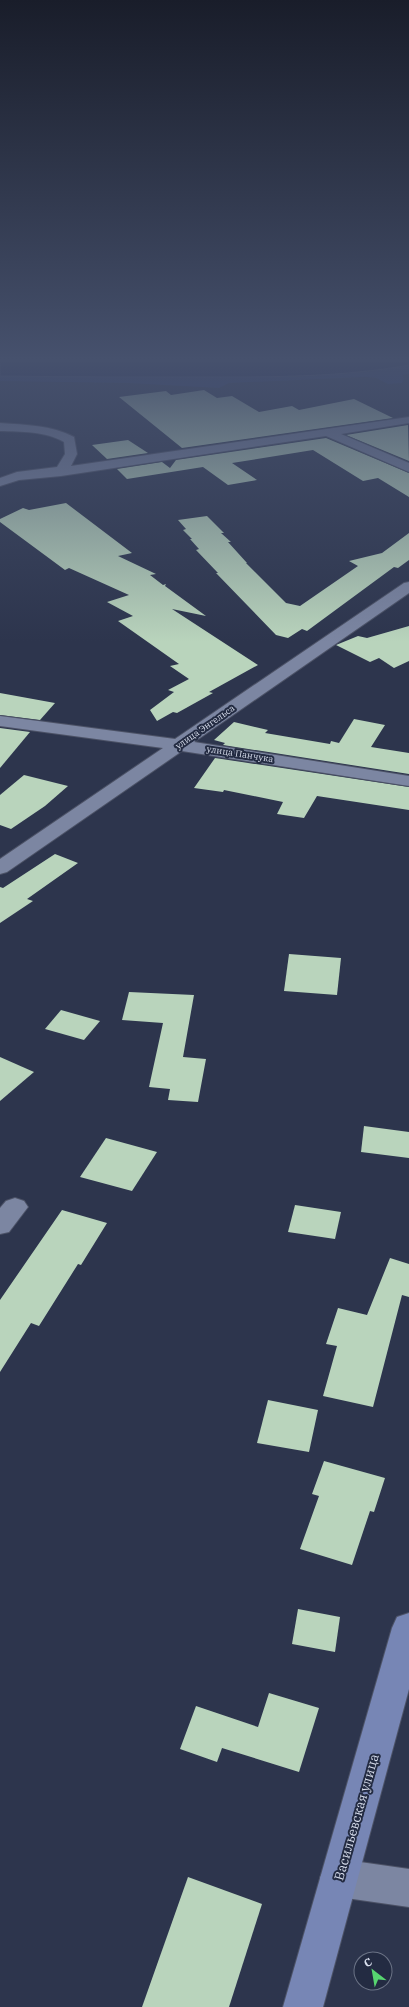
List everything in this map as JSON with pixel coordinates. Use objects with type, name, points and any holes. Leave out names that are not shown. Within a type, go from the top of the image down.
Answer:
[{"type":"main road","name":"Васильевская улица","points":[[303,2007],[409,1628]]},
{"type":"street","points":[[61,472],[71,455]]},
{"type":"street","points":[[0,482],[17,476],[61,472],[181,455]]},
{"type":"street","points":[[379,455],[409,468]]},
{"type":"street","name":"улица Энгельса","points":[[0,868],[409,586]]},
{"type":"street","name":"улица Панчука","points":[[0,721],[180,744],[409,781]]},
{"type":"street","points":[[339,1878],[409,1888]]},
{"type":"building","points":[[102,455],[137,455],[107,459]]},
{"type":"building","points":[[212,455],[284,455],[232,463],[257,480],[228,485],[203,467],[127,479],[117,469],[162,462],[170,468],[176,460]]},
{"type":"building","points":[[321,455],[366,455],[409,473],[409,497],[378,478],[363,481]]},
{"type":"building","points":[[394,455],[409,455],[409,461]]},
{"type":"building","points":[[66,503],[132,553],[118,556],[156,574],[150,575],[163,585],[166,584],[165,586],[206,616],[172,609],[258,665],[209,692],[213,693],[177,713],[173,712],[157,721],[150,710],[174,692],[168,690],[189,679],[170,666],[179,664],[118,621],[133,616],[107,602],[129,595],[69,568],[65,570],[0,522],[0,519],[23,508],[29,510]]},
{"type":"building","points":[[207,516],[224,533],[221,533],[231,542],[228,542],[246,563],[286,603],[300,606],[358,566],[349,561],[382,553],[409,533],[409,560],[398,568],[394,567],[307,631],[302,629],[288,638],[276,635],[216,573],[218,573],[196,550],[199,549],[183,530],[186,529],[178,520]]},
{"type":"building","points":[[409,626],[409,661],[394,668],[379,658],[370,662],[336,645],[358,636],[367,638]]},
{"type":"building","points":[[0,693],[55,703],[40,720],[0,715]]},
{"type":"building","points":[[354,719],[385,725],[371,747],[409,753],[409,774],[223,745],[225,743],[214,740],[234,722],[268,730],[265,733],[330,744],[331,741],[339,743]]},
{"type":"building","points":[[0,728],[30,732],[0,768]]},
{"type":"building","points":[[215,758],[409,787],[409,810],[317,796],[304,818],[277,814],[283,802],[224,790],[223,792],[194,788]]},
{"type":"building","points":[[24,775],[68,786],[45,806],[11,829],[0,825],[0,795]]},
{"type":"building","points":[[55,854],[78,863],[27,899],[33,901],[0,923],[0,887],[3,888]]},
{"type":"building","points":[[289,954],[341,958],[337,995],[284,991]]},
{"type":"building","points":[[129,992],[194,995],[183,1057],[206,1059],[198,1102],[168,1100],[170,1089],[149,1087],[163,1023],[122,1020]]},
{"type":"building","points":[[61,1010],[100,1021],[84,1040],[45,1029]]},
{"type":"building","points":[[0,1057],[34,1072],[0,1101]]},
{"type":"building","points":[[364,1126],[409,1132],[409,1158],[361,1152]]},
{"type":"building","points":[[106,1138],[157,1152],[132,1191],[80,1177]]},
{"type":"building","points":[[295,1205],[341,1212],[335,1239],[288,1232]]},
{"type":"building","points":[[62,1210],[107,1223],[81,1265],[78,1264],[39,1326],[31,1323],[0,1372],[0,1300]]},
{"type":"building","points":[[390,1258],[409,1264],[409,1297],[402,1295],[373,1407],[323,1396],[337,1346],[326,1344],[338,1308],[367,1315]]},
{"type":"building","points":[[268,1400],[318,1410],[309,1452],[257,1443]]},
{"type":"building","points":[[324,1461],[385,1478],[374,1512],[370,1511],[352,1565],[300,1549],[319,1496],[312,1494]]},
{"type":"building","points":[[298,1609],[340,1617],[335,1652],[292,1644]]},
{"type":"building","points":[[269,1693],[319,1708],[299,1772],[222,1748],[217,1762],[180,1749],[196,1706],[258,1727]]},
{"type":"building","points":[[188,1877],[262,1904],[229,2007],[142,2007]]}]
